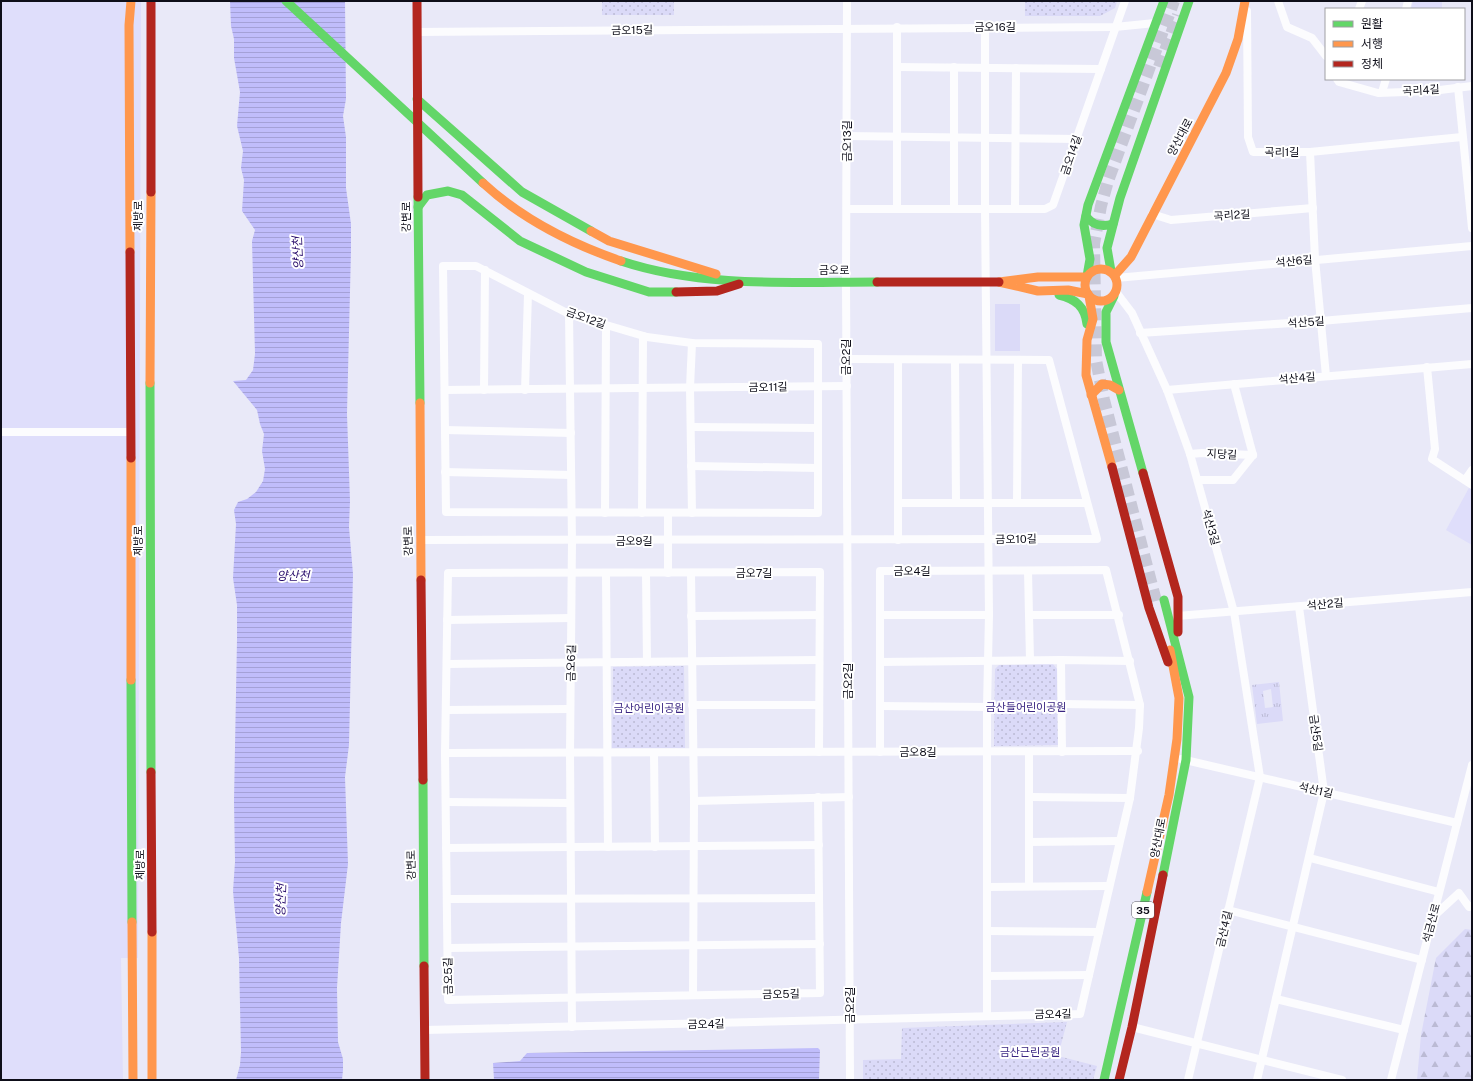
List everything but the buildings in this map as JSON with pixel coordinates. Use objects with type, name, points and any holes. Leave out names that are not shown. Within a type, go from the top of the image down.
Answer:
[{"type":"main road","points":[[131,1],[133,1080]]},
{"type":"main road","name":"제방로","points":[[151,1],[150,460],[152,1080]]},
{"type":"main road","name":"금오로","points":[[286,1],[486,186],[510,205],[551,231],[587,249],[631,264],[669,274],[746,282],[999,282],[1053,277],[1087,277]]},
{"type":"main road","name":"강변로","points":[[417,1],[425,1080]]},
{"type":"main road","points":[[1053,277],[1074,272],[1081,265],[1084,255],[1083,240],[1085,221],[1100,171],[1164,1]]},
{"type":"main road","name":"양산대로","points":[[1114,275],[1131,257],[1226,73],[1238,39],[1246,1]]},
{"type":"main road","points":[[1178,652],[1178,598],[1112,367],[1104,325],[1106,308],[1115,294],[1118,283],[1107,254],[1113,224],[1120,198],[1185,2]]},
{"type":"main road","points":[[417,99],[522,192],[602,237],[679,264],[746,282]]},
{"type":"main road","points":[[418,207],[427,195],[448,191],[462,195],[520,241],[586,272],[649,292],[717,291],[746,282]]},
{"type":"main road","points":[[1085,221],[1089,221],[1098,226],[1113,224]]},
{"type":"main road","points":[[1085,221],[1090,259],[1085,286],[1089,295],[1093,319],[1087,340]]},
{"type":"main road","points":[[1087,277],[1095,269],[1106,269],[1114,275]]},
{"type":"main road","name":"금오로","points":[[999,282],[1038,291],[1068,290],[1089,295]]},
{"type":"main road","points":[[1038,291],[1066,296],[1077,301],[1085,313],[1087,340],[1086,375],[1120,494],[1149,608],[1165,656],[1176,678]]},
{"type":"main road","points":[[1089,295],[1094,300],[1104,301],[1115,294]]},
{"type":"main road","points":[[1091,395],[1102,384],[1110,385],[1119,390]]},
{"type":"main road","name":"양산대로","points":[[1104,1080],[1169,795],[1175,759],[1179,698],[1160,601],[1178,652],[1189,697],[1186,760],[1132,1027],[1119,1080]]},
{"type":"street","name":"금오13길","points":[[846,282],[847,1]]},
{"type":"street","points":[[1115,27],[1125,1]]},
{"type":"street","name":"곡리1길","points":[[1246,1],[1248,137],[1253,152],[1310,152],[1462,137]]},
{"type":"street","points":[[1278,1],[1287,27],[1312,38],[1316,41],[1325,54]]},
{"type":"street","name":"금오16길","points":[[847,28],[1115,27],[1155,23]]},
{"type":"street","points":[[897,27],[897,209]]},
{"type":"street","points":[[985,27],[984,68],[989,615],[987,660],[987,1016]]},
{"type":"street","name":"금오14길","points":[[847,209],[1045,209],[1053,205],[1115,27]]},
{"type":"street","name":"금오15길","points":[[417,32],[847,28]]},
{"type":"street","points":[[1316,41],[1325,43]]},
{"type":"street","points":[[897,67],[1101,69]]},
{"type":"street","points":[[954,67],[954,209]]},
{"type":"street","points":[[1015,209],[1016,68]]},
{"type":"street","name":"곡리4길","points":[[1338,80],[1339,82],[1378,93],[1432,91],[1472,86]]},
{"type":"street","points":[[1382,92],[1386,80]]},
{"type":"street","points":[[1458,87],[1472,228]]},
{"type":"street","points":[[847,136],[1077,139]]},
{"type":"street","points":[[1310,152],[1315,259],[1326,376]]},
{"type":"street","name":"곡리2길","points":[[1152,214],[1171,220],[1313,208]]},
{"type":"street","name":"석산6길","points":[[1114,275],[1472,246]]},
{"type":"street","name":"금오12길","points":[[443,266],[476,266],[485,270],[528,294],[569,314],[643,336],[692,343],[818,344],[818,513],[446,512],[443,266]]},
{"type":"street","points":[[484,390],[485,270]]},
{"type":"street","name":"금오2길","points":[[846,282],[850,1080]]},
{"type":"street","points":[[525,390],[528,294]]},
{"type":"street","name":"석산3길","points":[[1115,294],[1126,303],[1167,390],[1198,480],[1234,612],[1260,777]]},
{"type":"street","name":"석산5길","points":[[1140,333],[1321,321],[1472,308]]},
{"type":"street","points":[[569,314],[572,512]]},
{"type":"street","points":[[605,512],[606,326]]},
{"type":"street","points":[[642,513],[643,336]]},
{"type":"street","points":[[692,343],[690,388],[692,513]]},
{"type":"street","name":"금오10길","points":[[846,359],[1049,360],[1096,539],[848,540]]},
{"type":"street","points":[[898,360],[898,540]]},
{"type":"street","points":[[955,360],[956,503]]},
{"type":"street","points":[[1017,503],[1018,360]]},
{"type":"street","name":"석산4길","points":[[1167,390],[1472,364]]},
{"type":"street","points":[[1427,367],[1435,450],[1432,459],[1469,483],[1472,470]]},
{"type":"street","points":[[1198,480],[1233,480],[1253,455],[1234,384]]},
{"type":"street","name":"금오11길","points":[[445,390],[847,386]]},
{"type":"street","points":[[691,427],[818,428]]},
{"type":"street","points":[[445,430],[571,433]]},
{"type":"street","points":[[1,432],[131,432]]},
{"type":"street","name":"지당길","points":[[1190,454],[1202,452],[1253,455]]},
{"type":"street","points":[[691,466],[818,468]]},
{"type":"street","points":[[445,472],[571,475]]},
{"type":"street","points":[[898,503],[1086,503]]},
{"type":"street","name":"금오6길","points":[[570,753],[572,512]]},
{"type":"street","points":[[668,513],[668,573]]},
{"type":"street","name":"금오9길","points":[[420,540],[848,540]]},
{"type":"street","name":"금오4길","points":[[425,1030],[1080,1014],[1130,798],[1138,751],[1140,705],[1119,615],[1106,570],[880,571],[880,752]]},
{"type":"street","points":[[1028,571],[1030,660]]},
{"type":"street","name":"금오7길","points":[[445,754],[448,573],[820,572],[819,752]]},
{"type":"street","points":[[606,573],[608,847]]},
{"type":"street","points":[[646,573],[647,662]]},
{"type":"street","points":[[691,573],[692,753],[694,801],[692,945],[693,995]]},
{"type":"street","name":"석산2길","points":[[1177,616],[1472,592]]},
{"type":"street","name":"금산5길","points":[[1257,1080],[1310,858],[1324,792],[1298,607]]},
{"type":"street","points":[[691,616],[820,615]]},
{"type":"street","points":[[880,615],[989,615]]},
{"type":"street","points":[[1029,615],[1119,615]]},
{"type":"street","points":[[447,620],[571,618]]},
{"type":"street","points":[[447,664],[819,660]]},
{"type":"street","points":[[880,662],[987,660],[1130,661]]},
{"type":"street","points":[[1061,660],[1062,752]]},
{"type":"street","points":[[1062,704],[1140,705]]},
{"type":"street","points":[[692,705],[819,705]]},
{"type":"street","points":[[880,706],[987,707]]},
{"type":"street","points":[[446,710],[570,709]]},
{"type":"street","name":"금오8길","points":[[849,752],[1138,751]]},
{"type":"street","points":[[445,754],[849,752]]},
{"type":"street","points":[[1029,752],[1030,886]]},
{"type":"street","points":[[570,753],[572,1027]]},
{"type":"street","points":[[654,753],[655,847]]},
{"type":"street","name":"금오5길","points":[[445,754],[448,1000],[820,993],[818,797]]},
{"type":"street","name":"석산1길","points":[[1175,759],[1186,760],[1457,823]]},
{"type":"street","name":"석금산로","points":[[1391,1080],[1472,765]]},
{"type":"street","name":"금산4길","points":[[1188,1080],[1260,777]]},
{"type":"street","points":[[694,801],[849,797]]},
{"type":"street","points":[[1030,797],[1130,798]]},
{"type":"street","points":[[446,802],[570,803]]},
{"type":"street","points":[[1030,842],[1119,841]]},
{"type":"street","points":[[446,848],[819,845]]},
{"type":"street","points":[[1310,858],[1440,892]]},
{"type":"street","points":[[987,887],[1109,886]]},
{"type":"street","points":[[1433,917],[1459,893],[1469,906],[1472,906]]},
{"type":"street","points":[[447,899],[819,898]]},
{"type":"street","points":[[1228,910],[1422,960]]},
{"type":"street","points":[[987,931],[1099,932]]},
{"type":"street","name":"금오5길","points":[[448,948],[820,944]]},
{"type":"street","points":[[987,976],[1089,975]]},
{"type":"street","points":[[1276,999],[1404,1030]]},
{"type":"street","points":[[1132,1027],[1342,1080]]},
{"type":"shaded area","points":[[1,1],[141,1],[138,958],[121,958],[123,1080],[1,1080]]},
{"type":"shaded area","points":[[1413,1],[1442,1],[1442,8],[1411,8]]},
{"type":"shaded area","points":[[1470,486],[1472,488],[1472,545],[1446,530]]},
{"type":"green space","points":[[602,1],[674,1],[674,15],[602,15]]},
{"type":"green space","points":[[1025,1],[1117,1],[1115,8],[1100,16],[1025,16]]},
{"type":"green space","points":[[995,304],[1020,304],[1020,351],[995,351]]},
{"type":"green space","name":"금산들어린이공원","points":[[1053,664],[1057,669],[1058,745],[994,746],[995,669],[999,665]]},
{"type":"green space","name":"금산어린이공원","points":[[684,666],[685,748],[612,748],[613,667]]},
{"type":"green space","points":[[1279,682],[1283,721],[1257,724],[1252,685]],"holes":[[[1271,689],[1273,707],[1265,708],[1263,691]]]},
{"type":"green space","points":[[1465,929],[1472,930],[1472,1080],[1417,1080],[1421,1035],[1436,958]]},
{"type":"green space","name":"금산근린공원","points":[[1067,1022],[1058,1056],[1097,1066],[1093,1080],[863,1080],[863,1060],[901,1059],[902,1028]]},
{"type":"water","name":"양산천","points":[[230,1],[345,1],[346,99],[343,116],[346,137],[346,188],[351,224],[347,414],[350,501],[349,527],[353,574],[349,745],[345,777],[348,864],[341,923],[337,988],[338,1042],[343,1059],[342,1080],[236,1080],[240,1065],[241,1052],[239,958],[233,891],[235,862],[234,801],[237,639],[237,605],[233,578],[236,524],[234,510],[238,502],[247,499],[256,492],[263,481],[265,469],[262,451],[264,434],[257,410],[233,381],[246,380],[253,370],[255,354],[252,241],[255,230],[242,211],[244,180],[241,168],[243,151],[237,126],[240,92],[234,58],[234,39],[231,26]]},
{"type":"water","points":[[818,1048],[820,1050],[819,1080],[494,1080],[493,1063],[520,1061],[527,1053]]},
{"type":"tunnel","points":[[1156,601],[1104,400],[1096,360],[1094,244],[1101,206],[1108,181],[1174,1]]},
{"type":"tunnel","points":[[1159,67],[1178,15]]},
{"type":"traffic: fast","points":[[286,1],[483,183]]},
{"type":"traffic: fast","points":[[1087,276],[1090,259],[1084,225],[1088,205],[1164,1]]},
{"type":"traffic: fast","points":[[1111,271],[1107,248],[1120,198],[1189,1]]},
{"type":"traffic: fast","points":[[417,99],[522,192],[591,231]]},
{"type":"traffic: fast","points":[[418,207],[427,195],[448,191],[462,195],[520,241],[586,272],[649,292],[676,292]]},
{"type":"traffic: fast","points":[[418,197],[420,403]]},
{"type":"traffic: fast","points":[[1086,216],[1098,225],[1113,224]]},
{"type":"traffic: fast","points":[[621,261],[652,270],[715,280],[748,282],[877,282]]},
{"type":"traffic: fast","points":[[1059,295],[1075,301],[1082,308],[1087,324]]},
{"type":"traffic: fast","points":[[1114,296],[1106,312],[1106,342],[1143,473]]},
{"type":"traffic: fast","points":[[150,383],[151,772]]},
{"type":"traffic: fast","points":[[1163,875],[1186,760],[1189,697],[1164,600]]},
{"type":"traffic: fast","points":[[131,680],[132,922]]},
{"type":"traffic: fast","points":[[423,780],[424,966]]},
{"type":"traffic: fast","points":[[1104,1080],[1147,892]]},
{"type":"traffic: slow","points":[[130,252],[129,25],[131,1]]},
{"type":"traffic: slow","points":[[1115,275],[1131,257],[1226,73],[1238,39],[1245,1]]},
{"type":"traffic: slow","points":[[483,183],[514,208],[548,229],[584,247],[621,261]]},
{"type":"traffic: slow","points":[[150,383],[151,192]]},
{"type":"traffic: slow","points":[[591,231],[609,241],[716,274]]},
{"type":"traffic: slow","points":[[1098,269],[1104,269],[1113,273],[1117,285],[1113,297],[1104,301],[1098,301],[1089,297],[1085,288],[1085,282],[1089,273],[1098,269]]},
{"type":"traffic: slow","points":[[1087,277],[1038,277],[999,282],[1038,291],[1068,290],[1088,294]]},
{"type":"traffic: slow","points":[[1089,296],[1093,319],[1087,340],[1086,375],[1112,467]]},
{"type":"traffic: slow","points":[[1091,395],[1102,384],[1110,385],[1119,390]]},
{"type":"traffic: slow","points":[[420,403],[421,580]]},
{"type":"traffic: slow","points":[[131,458],[131,680]]},
{"type":"traffic: slow","points":[[1147,892],[1169,795],[1177,739],[1179,698],[1170,650]]},
{"type":"traffic: slow","points":[[132,922],[133,1080]]},
{"type":"traffic: slow","points":[[152,932],[152,1080]]},
{"type":"traffic: jam","points":[[151,1],[151,192]]},
{"type":"traffic: jam","points":[[417,1],[418,197]]},
{"type":"traffic: jam","points":[[130,252],[131,458]]},
{"type":"traffic: jam","points":[[877,282],[999,282]]},
{"type":"traffic: jam","points":[[676,292],[717,291],[739,284]]},
{"type":"traffic: jam","points":[[1112,467],[1149,608],[1168,662]]},
{"type":"traffic: jam","points":[[1143,473],[1178,597],[1178,632]]},
{"type":"traffic: jam","points":[[421,580],[423,780]]},
{"type":"traffic: jam","points":[[151,772],[152,932]]},
{"type":"traffic: jam","points":[[1119,1080],[1132,1027],[1163,875]]},
{"type":"traffic: jam","points":[[424,966],[425,1080]]}]
